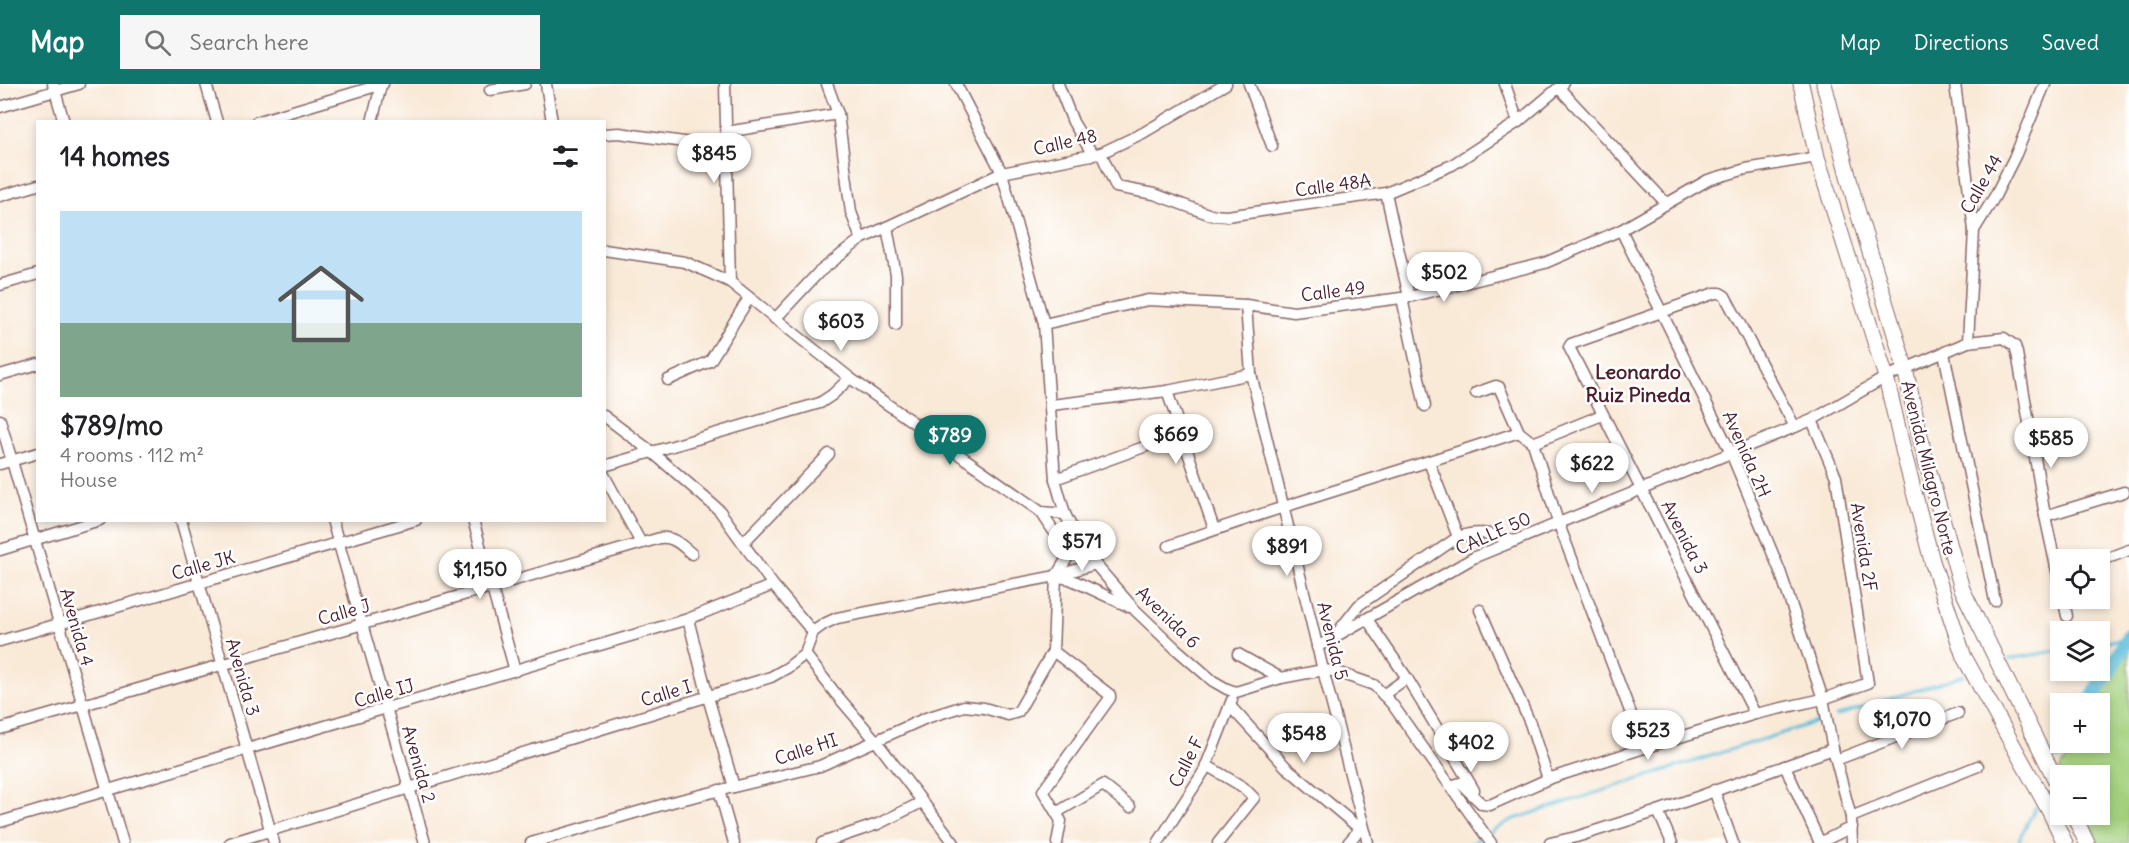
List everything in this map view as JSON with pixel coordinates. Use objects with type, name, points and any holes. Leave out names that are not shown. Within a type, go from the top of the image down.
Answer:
[{"type":"main road","name":"Avenida Milagro Norte","points":[[1801,84],[1817,157],[1886,377],[1932,561],[1964,657],[2065,843]]},
{"type":"main road","name":"Avenida Milagro Norte","points":[[1824,84],[1856,206],[1905,370],[1924,454],[1962,588],[2050,768]]},
{"type":"main road","points":[[2078,825],[2086,843]]},
{"type":"street","points":[[0,107],[54,87],[79,84]]},
{"type":"street","points":[[206,84],[216,120]]},
{"type":"street","points":[[490,90],[525,84]]},
{"type":"street","points":[[546,84],[552,120]]},
{"type":"street","points":[[725,84],[730,282]]},
{"type":"street","points":[[827,84],[838,114],[851,212],[861,239]]},
{"type":"street","name":"Avenida 6","points":[[956,84],[1002,173],[1044,324],[1055,479],[1065,514],[1095,564],[1135,610],[1213,681],[1236,692]]},
{"type":"street","name":"Calle 48A","points":[[1058,84],[1073,122],[1097,154],[1116,186],[1154,194],[1211,215],[1248,214],[1386,193],[1452,165],[1518,123],[1561,86]]},
{"type":"street","name":"Calle 48","points":[[775,319],[818,273],[861,239],[1002,173],[1097,154],[1143,133],[1226,84]]},
{"type":"street","points":[[1250,84],[1272,146]]},
{"type":"street","points":[[1505,84],[1518,123]]},
{"type":"street","points":[[1956,84],[1974,230]]},
{"type":"street","name":"Calle 44","points":[[1968,342],[1974,230],[1995,196],[2016,154],[2045,84]]},
{"type":"street","points":[[263,120],[382,85]]},
{"type":"street","points":[[373,120],[382,85]]},
{"type":"street","points":[[1561,86],[1666,203]]},
{"type":"street","points":[[54,87],[63,120]]},
{"type":"street","points":[[726,132],[838,114]]},
{"type":"street","points":[[606,134],[727,148]]},
{"type":"street","name":"Calle 49","points":[[1044,324],[1148,300],[1246,305],[1294,312],[1406,298],[1545,263],[1621,230],[1708,180],[1746,169],[1817,157]]},
{"type":"street","points":[[0,196],[36,186]]},
{"type":"street","points":[[1386,193],[1425,406]]},
{"type":"street","points":[[887,227],[896,275],[896,325]]},
{"type":"street","name":"Avenida 2H","points":[[1621,230],[1731,453],[1780,571],[1823,699],[1851,822],[1852,843]]},
{"type":"street","points":[[606,250],[685,262],[730,282],[850,378],[1041,512],[1068,552],[1069,558],[1056,576],[1053,651],[1110,695],[1043,791],[1061,824],[1057,843]]},
{"type":"street","points":[[0,285],[36,275]]},
{"type":"street","points":[[1661,313],[1715,293],[1725,296],[1795,427]]},
{"type":"street","points":[[668,380],[710,361],[749,298]]},
{"type":"street","name":"Avenida 5","points":[[1246,305],[1251,374],[1365,836]]},
{"type":"street","name":"Avenida 3","points":[[1661,313],[1571,344],[1570,350],[1755,714]]},
{"type":"street","name":"CALLE 50","points":[[1317,647],[1474,557],[1558,522],[1643,491],[1812,420],[1886,377],[1968,342],[2004,338],[2015,346],[2045,516]]},
{"type":"street","points":[[1944,353],[1995,601]]},
{"type":"street","points":[[0,375],[36,365]]},
{"type":"street","points":[[1051,405],[1167,391],[1251,374]]},
{"type":"street","points":[[606,465],[820,403],[850,378]]},
{"type":"street","points":[[1476,393],[1499,387],[1519,432],[1533,443],[1558,522],[1644,748]]},
{"type":"street","points":[[1167,391],[1214,530]]},
{"type":"street","points":[[1533,443],[1602,415]]},
{"type":"street","points":[[606,418],[652,452],[719,510],[773,585],[813,632]]},
{"type":"street","name":"Avenida 4","points":[[0,420],[123,843]]},
{"type":"street","name":"Avenida 2F","points":[[1812,420],[1836,477],[1868,683],[1823,699]]},
{"type":"street","points":[[1169,546],[1285,506],[1519,432]]},
{"type":"street","points":[[1055,479],[1180,434]]},
{"type":"street","points":[[0,464],[36,454]]},
{"type":"street","points":[[744,542],[829,454]]},
{"type":"street","points":[[1429,462],[1458,537]]},
{"type":"street","points":[[606,479],[641,543]]},
{"type":"street","points":[[2053,549],[2045,516],[2124,492]]},
{"type":"street","points":[[1041,512],[1065,514]]},
{"type":"street","points":[[0,550],[94,522]]},
{"type":"street","name":"Avenida 3","points":[[182,522],[272,838]]},
{"type":"street","name":"Avenida 2","points":[[333,522],[425,843]]},
{"type":"street","name":"Calle JK","points":[[0,641],[409,522]]},
{"type":"street","points":[[474,522],[514,671]]},
{"type":"street","points":[[1335,636],[1359,605],[1458,537],[1472,532],[1482,532],[1515,541]]},
{"type":"street","name":"Calle J","points":[[0,729],[641,543],[668,537],[692,554]]},
{"type":"street","points":[[1068,552],[1081,544]]},
{"type":"street","points":[[2110,557],[2129,550]]},
{"type":"street","points":[[954,843],[876,741],[805,654],[813,632],[837,618],[1056,576],[1095,564]]},
{"type":"street","points":[[1056,576],[1070,579],[1135,610]]},
{"type":"street","name":"Calle IJ","points":[[0,822],[688,620],[773,585]]},
{"type":"street","points":[[2065,609],[2067,616]]},
{"type":"street","points":[[1480,610],[1530,723],[1548,779]]},
{"type":"street","points":[[1367,618],[1407,678],[1482,804]]},
{"type":"street","points":[[688,620],[734,786]]},
{"type":"street","name":"Calle HI","points":[[531,843],[672,801],[820,766],[926,717],[964,706],[1013,715],[1018,712],[1053,651]]},
{"type":"street","name":"Calle I","points":[[230,843],[272,838],[409,789],[771,677],[805,654]]},
{"type":"street","points":[[1238,654],[1281,678]]},
{"type":"street","points":[[1236,692],[1281,678],[1323,670],[1355,677],[1374,685],[1392,704],[1491,843]]},
{"type":"street","points":[[1383,695],[1407,678]]},
{"type":"street","name":"Calle F","points":[[1158,843],[1206,765],[1236,692]]},
{"type":"street","points":[[1451,786],[1460,783],[1482,804],[1490,805],[1548,779],[1644,748],[1755,714],[1823,699]]},
{"type":"street","points":[[1230,705],[1286,767],[1365,836],[1348,843]]},
{"type":"street","points":[[1550,843],[1578,840],[1785,766],[1834,754],[1958,713]]},
{"type":"street","points":[[1206,765],[1243,787],[1254,798],[1218,843]]},
{"type":"street","points":[[1785,766],[1819,843],[1851,822],[1978,766]]},
{"type":"street","points":[[1056,813],[1103,785],[1130,807]]},
{"type":"street","points":[[719,790],[734,843]]},
{"type":"street","points":[[1714,790],[1733,843]]},
{"type":"street","points":[[822,843],[878,824],[922,802]]},
{"type":"street","points":[[1658,811],[1672,843]]},
{"type":"green space","points":[[2129,648],[2129,843],[2097,843],[2089,825],[2110,825],[2110,765],[2063,765],[2069,753],[2110,753],[2110,693],[2104,693]]},
{"type":"waterway","points":[[2096,693],[2129,637]]},
{"type":"waterway","points":[[2110,641],[2127,638]]},
{"type":"waterway","points":[[2009,659],[2050,652]]},
{"type":"waterway","points":[[1836,716],[1964,675]]},
{"type":"waterway","points":[[1489,833],[1511,820],[1820,721]]},
{"type":"waterway","points":[[2019,843],[2036,807]]},
{"type":"waterway","points":[[1472,843],[1483,836]]},
{"type":"district","name":"Leonardo Ruiz Pineda","points":[[1638,382]]}]
